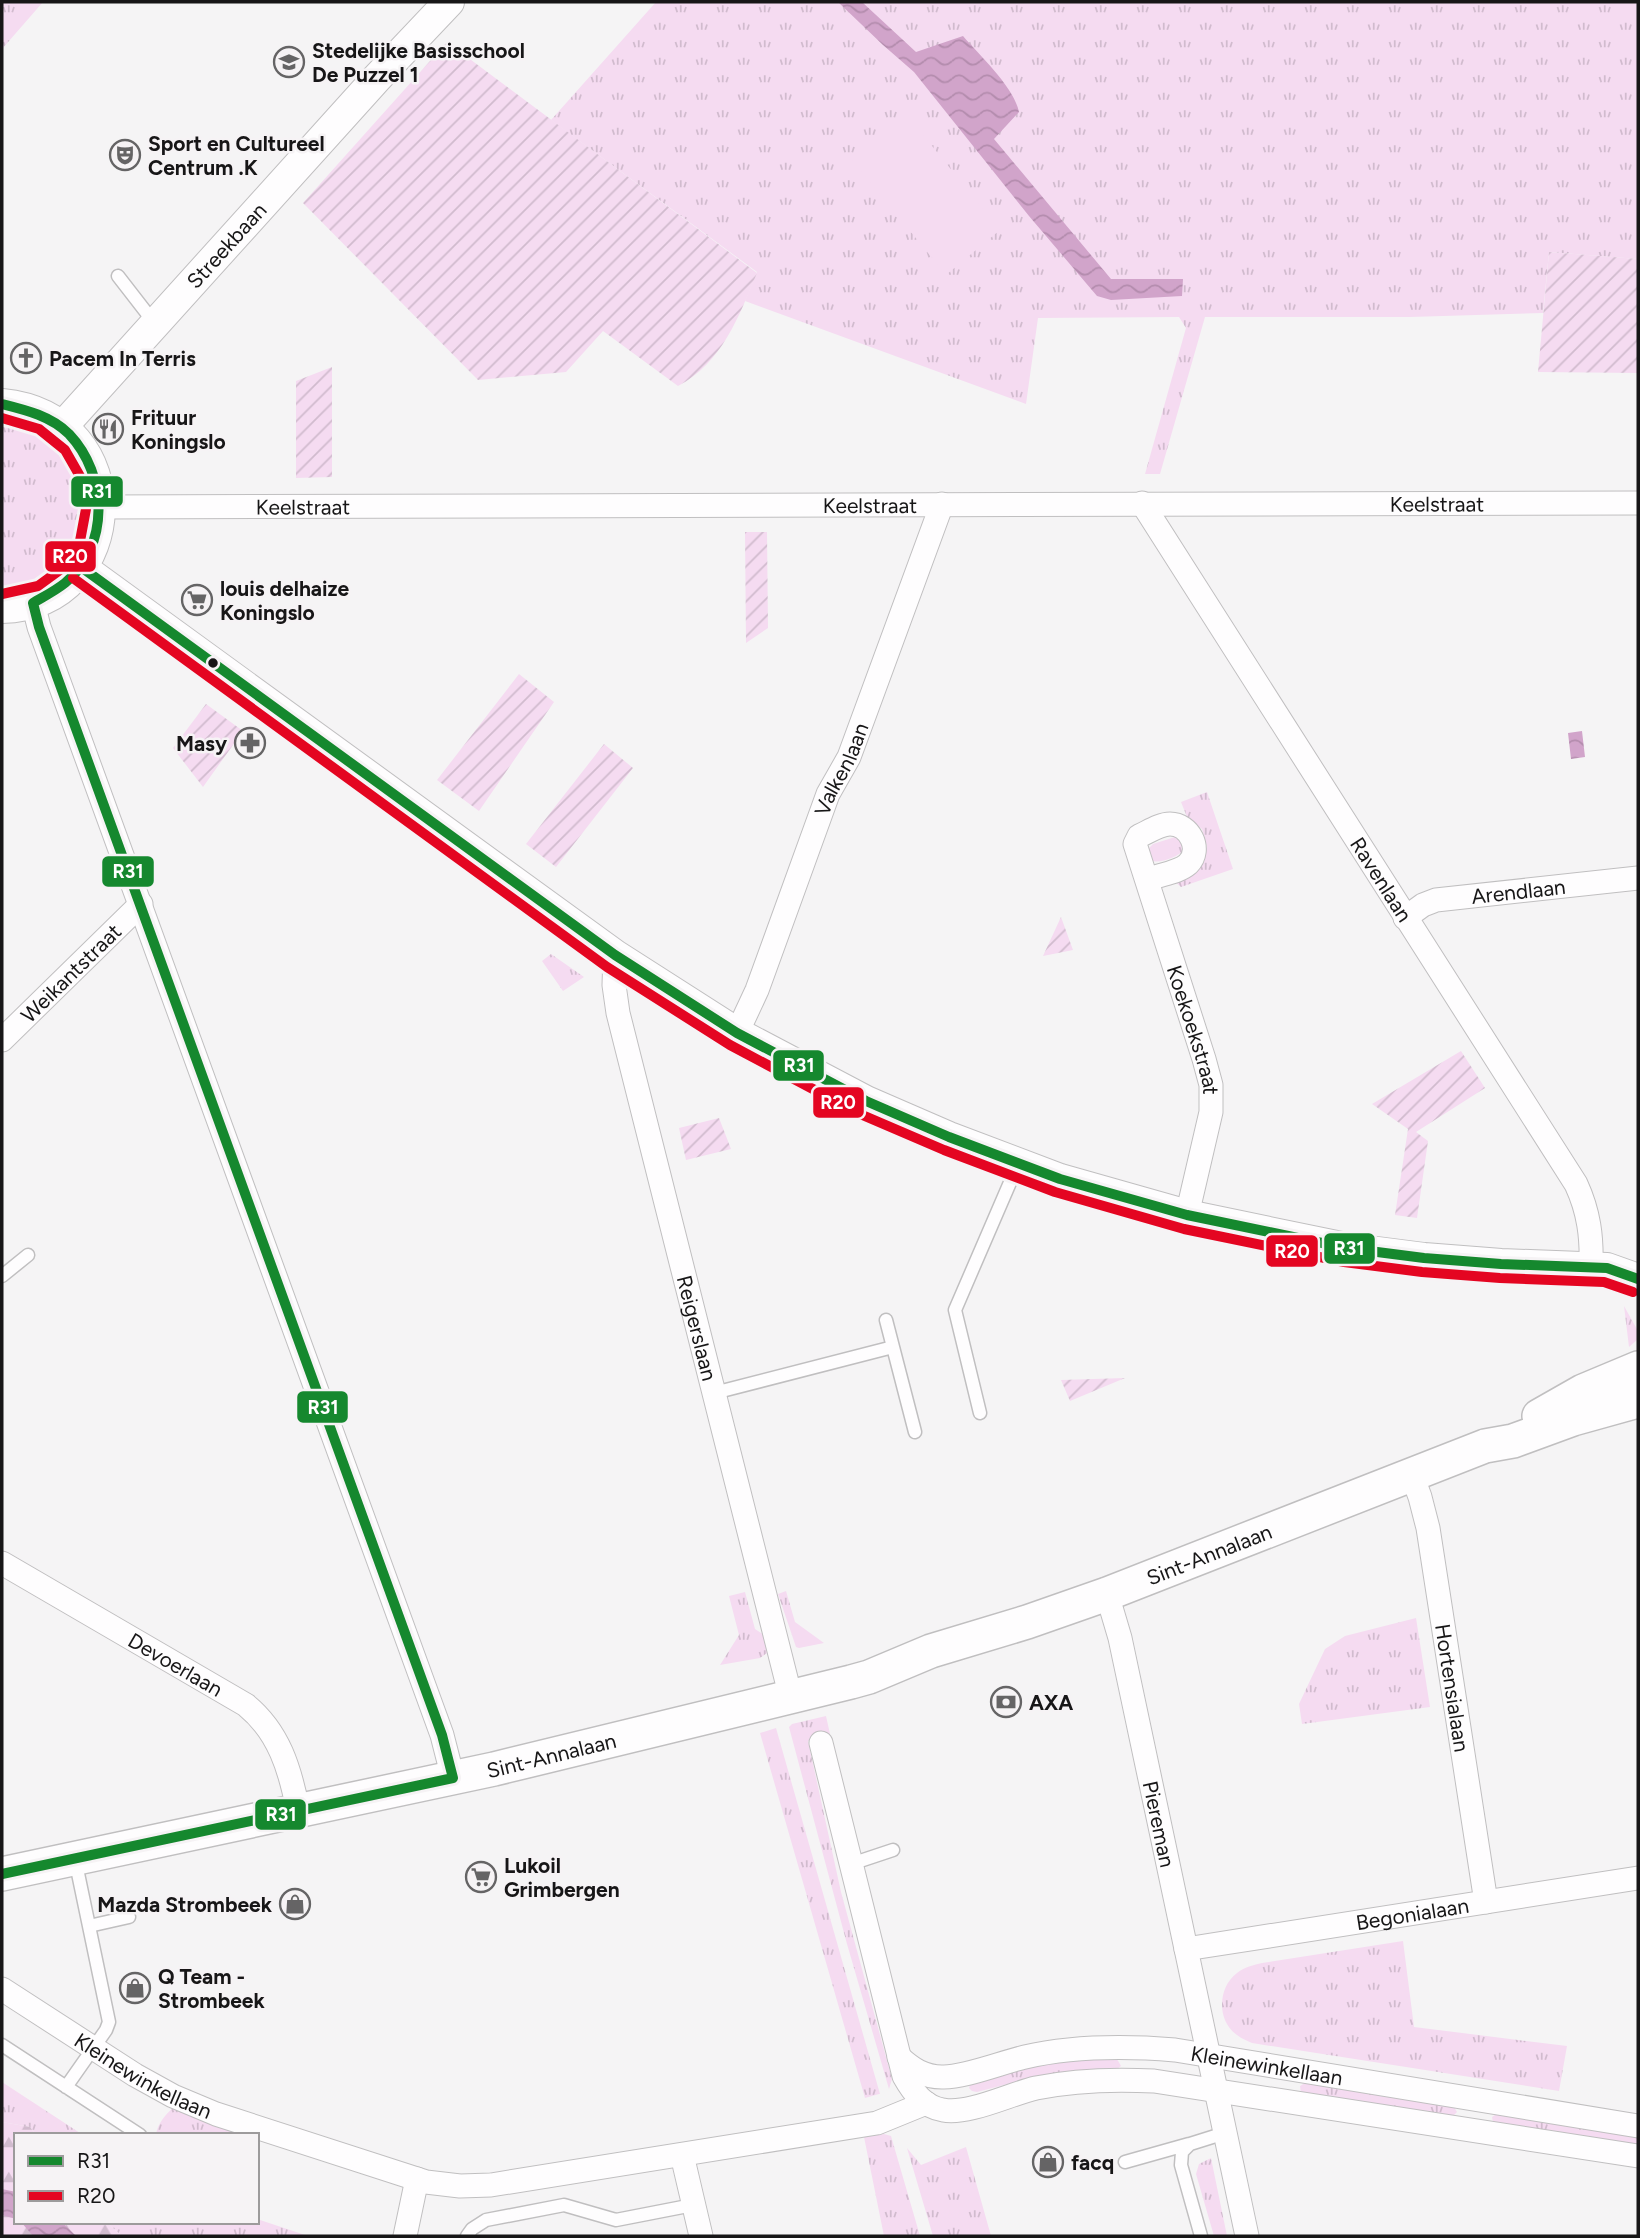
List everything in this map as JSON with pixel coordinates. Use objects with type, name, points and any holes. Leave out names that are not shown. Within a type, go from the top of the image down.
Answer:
[{"type":"main road","name":"Sint-Annalaan","points":[[2,1853],[296,1800],[451,1767],[788,1688],[852,1661],[931,1651],[1107,1594],[1485,1446],[1583,1391],[1638,1368]]},
{"type":"main road","name":"Sint-Annalaan","points":[[1485,1446],[1513,1441],[1573,1419],[1638,1401]]},
{"type":"main road","name":"Sint-Annalaan","points":[[2,1874],[75,1858],[296,1800]]},
{"type":"street","name":"Streekbaan","points":[[62,427],[449,2]]},
{"type":"street","points":[[2,404],[28,408],[43,414],[62,427],[80,445],[98,485],[100,507],[95,540],[81,567],[56,592],[33,603],[2,608]]},
{"type":"street","name":"Ravenlaan","points":[[1142,503],[1576,1184],[1591,1228],[1591,1267]]},
{"type":"street","name":"Keelstraat","points":[[100,507],[1638,503]]},
{"type":"street","name":"Valkenlaan","points":[[737,1033],[757,990],[828,794],[849,757],[942,504]]},
{"type":"street","points":[[81,567],[615,955],[737,1033],[866,1101],[1018,1164],[1072,1183],[1187,1215],[1359,1250],[1501,1264],[1591,1267],[1617,1270],[1638,1279]]},
{"type":"street","points":[[33,603],[39,627],[451,1767]]},
{"type":"street","name":"Arendlaan","points":[[1405,918],[1423,905],[1436,900],[1638,878]]},
{"type":"street","name":"Koekoekstraat","points":[[1149,886],[1211,1085],[1211,1112],[1187,1215]]},
{"type":"street","name":"Weikantstraat","points":[[2,1040],[141,904]]},
{"type":"street","name":"Reigerslaan","points":[[615,955],[615,1000],[788,1688]]},
{"type":"street","name":"Hortensialaan","points":[[1412,1475],[1428,1528],[1486,1902]]},
{"type":"street","name":"Devoerlaan","points":[[2,1563],[246,1704],[270,1729],[288,1766],[296,1800]]},
{"type":"street","name":"Piereman","points":[[1107,1594],[1121,1638],[1247,2236]]},
{"type":"street","points":[[821,1743],[904,2076],[913,2091],[926,2103]]},
{"type":"street","name":"Begonialaan","points":[[1186,1950],[1638,1878]]},
{"type":"street","name":"Kleinewinkellaan","points":[[2,1989],[93,2048],[173,2096],[198,2107],[417,2179],[460,2186],[491,2185],[877,2123],[926,2103],[941,2110],[958,2111],[1035,2088],[1122,2079],[1154,2081],[1638,2156]]},
{"type":"street","name":"Kleinewinkellaan","points":[[899,2057],[912,2069],[928,2076],[945,2078],[1027,2057],[1059,2052],[1149,2048],[1638,2126]]},
{"type":"street","points":[[681,2155],[701,2236]]},
{"type":"street","points":[[405,2236],[417,2179]]},
{"type":"lane","points":[[118,276],[156,325]]},
{"type":"lane","points":[[981,1413],[954,1310],[1018,1164]]},
{"type":"lane","points":[[2,1276],[28,1255]]},
{"type":"lane","points":[[886,1320],[915,1432]]},
{"type":"lane","points":[[714,1393],[893,1347]]},
{"type":"lane","points":[[851,1864],[893,1850]]},
{"type":"lane","points":[[66,2087],[108,2026],[75,1858]]},
{"type":"lane","points":[[89,1926],[129,1917]]},
{"type":"lane","points":[[2,2045],[137,2133]]},
{"type":"lane","points":[[1125,2162],[1225,2133]]},
{"type":"lane","points":[[1190,2144],[1182,2152],[1181,2165],[1201,2236]]},
{"type":"lane","points":[[467,2236],[472,2229],[486,2220],[564,2206],[615,2220],[693,2204]]},
{"type":"green space","points":[[2,2],[43,2],[2,49]]},
{"type":"green space","points":[[656,2],[1638,2],[1638,259],[1549,252],[1543,313],[1410,317],[1205,317],[1160,474],[1145,474],[1186,328],[1179,317],[1038,318],[1026,404],[745,301],[757,272],[551,120]]},
{"type":"green space","points":[[447,42],[757,273],[727,337],[706,365],[693,376],[678,386],[603,331],[566,372],[478,380],[303,203]]},
{"type":"green space","points":[[907,115],[1000,230],[946,275],[852,160]]},
{"type":"green space","points":[[1549,252],[1638,259],[1638,373],[1538,372]]},
{"type":"green space","points":[[332,367],[332,477],[296,478],[296,381]]},
{"type":"green space","points":[[2,427],[36,436],[60,455],[74,481],[78,509],[74,538],[59,563],[35,581],[2,589]]},
{"type":"green space","points":[[745,532],[767,532],[768,628],[746,643]]},
{"type":"green space","points":[[519,674],[554,702],[479,811],[437,780]]},
{"type":"green space","points":[[206,704],[243,731],[203,787],[173,748]]},
{"type":"green space","points":[[604,744],[633,768],[556,867],[526,844]]},
{"type":"green space","points":[[1207,792],[1233,869],[1181,887],[1174,881],[1203,860],[1207,846],[1202,829],[1187,817],[1181,802]]},
{"type":"green space","points":[[1175,837],[1181,838],[1185,849],[1170,859],[1152,861],[1147,850],[1153,844]]},
{"type":"green space","points":[[1061,917],[1073,950],[1043,956]]},
{"type":"green space","points":[[551,954],[584,977],[563,991],[542,961]]},
{"type":"green space","points":[[1461,1051],[1485,1088],[1416,1132],[1428,1141],[1417,1218],[1395,1215],[1408,1129],[1372,1104]]},
{"type":"green space","points":[[719,1118],[731,1149],[686,1160],[679,1128]]},
{"type":"green space","points":[[1624,1306],[1638,1331],[1638,1339],[1629,1347]]},
{"type":"green space","points":[[1125,1378],[1070,1401],[1061,1380]]},
{"type":"green space","points":[[786,1591],[795,1622],[824,1643],[796,1647],[778,1594]]},
{"type":"green space","points":[[745,1592],[755,1629],[764,1635],[767,1653],[760,1658],[720,1665],[739,1635],[729,1596]]},
{"type":"green space","points":[[1416,1618],[1430,1707],[1302,1724],[1299,1704],[1325,1649],[1345,1636]]},
{"type":"green space","points":[[826,1716],[830,1734],[808,1741],[841,1892],[892,2079],[889,2089],[789,1727]]},
{"type":"green space","points":[[776,1728],[880,2094],[865,2098],[760,1733]]},
{"type":"green space","points":[[1403,1941],[1414,2027],[1567,2046],[1559,2091],[1252,2043],[1237,2035],[1226,2022],[1222,2004],[1226,1987],[1230,1979],[1246,1968],[1262,1963]]},
{"type":"green space","points":[[1091,2059],[1117,2059],[1121,2066],[1117,2069],[1038,2076],[977,2092],[969,2088],[971,2082],[1035,2066]]},
{"type":"green space","points":[[2,2082],[80,2133],[34,2133],[30,2127],[2,2122]]},
{"type":"green space","points":[[1305,2083],[1454,2107],[1457,2112],[1452,2117],[1301,2093],[1300,2086]]},
{"type":"green space","points":[[174,2107],[236,2133],[156,2133],[165,2116]]},
{"type":"green space","points":[[1498,2113],[1638,2135],[1638,2146],[1496,2124],[1492,2117]]},
{"type":"green space","points":[[2,2122],[30,2127],[34,2133],[14,2133],[14,2224],[108,2224],[122,2236],[2,2236]]},
{"type":"green space","points":[[884,2134],[891,2136],[920,2236],[884,2236],[864,2137]]},
{"type":"green space","points":[[966,2147],[991,2236],[933,2236],[907,2148],[921,2165]]},
{"type":"green space","points":[[1211,2158],[1227,2236],[1214,2236],[1196,2174],[1199,2164]]},
{"type":"green space","points":[[259,2220],[308,2236],[122,2236],[108,2224],[259,2224]]},
{"type":"water","points":[[838,2],[862,2],[916,52],[963,36],[1004,82],[1016,102],[1019,112],[994,139],[1111,279],[1183,279],[1182,296],[1111,300],[1097,296],[914,72]]},
{"type":"water","points":[[1582,731],[1585,757],[1571,759],[1568,733]]},
{"type":"water","points":[[2,2189],[14,2192],[14,2218],[2,2215]]},
{"type":"water","points":[[23,2224],[64,2224],[76,2236],[33,2236]]},
{"type":"transit line","name":"R31","points":[[2,404],[46,418],[69,434],[82,451],[97,489],[96,530],[90,550],[80,568],[65,583],[33,603]]},
{"type":"transit line","name":"R20","points":[[2,418],[39,429],[65,450],[81,478],[86,509],[80,541],[64,567],[38,586],[2,594]]},
{"type":"transit line","name":"R31","points":[[81,567],[615,955],[737,1033],[866,1101],[949,1137],[1060,1179],[1187,1215],[1346,1248],[1501,1264],[1607,1268],[1638,1279]]},
{"type":"transit line","name":"R20","points":[[73,578],[607,967],[730,1045],[860,1114],[944,1150],[1055,1192],[1184,1229],[1344,1262],[1422,1272],[1604,1282],[1633,1292]]},
{"type":"transit line","name":"R31","points":[[2,1874],[453,1778],[442,1735],[39,627],[33,603]]},
{"type":"place","name":"Stedelijke Basisschool De Puzzel 1","points":[[289,62]]},
{"type":"place","name":"Sport en Cultureel Centrum .K","points":[[125,155]]},
{"type":"place","name":"Pacem In Terris","points":[[26,358]]},
{"type":"place","name":"Frituur Koningslo","points":[[108,429]]},
{"type":"place","name":"louis delhaize Koningslo","points":[[197,600]]},
{"type":"place","name":"Masy","points":[[250,743]]},
{"type":"place","name":"AXA","points":[[1006,1702]]},
{"type":"place","name":"Lukoil Grimbergen","points":[[481,1877]]},
{"type":"place","name":"Mazda Strombeek","points":[[295,1904]]},
{"type":"place","name":"Q Team - Strombeek","points":[[135,1988]]},
{"type":"place","name":"facq","points":[[1048,2162]]}]
